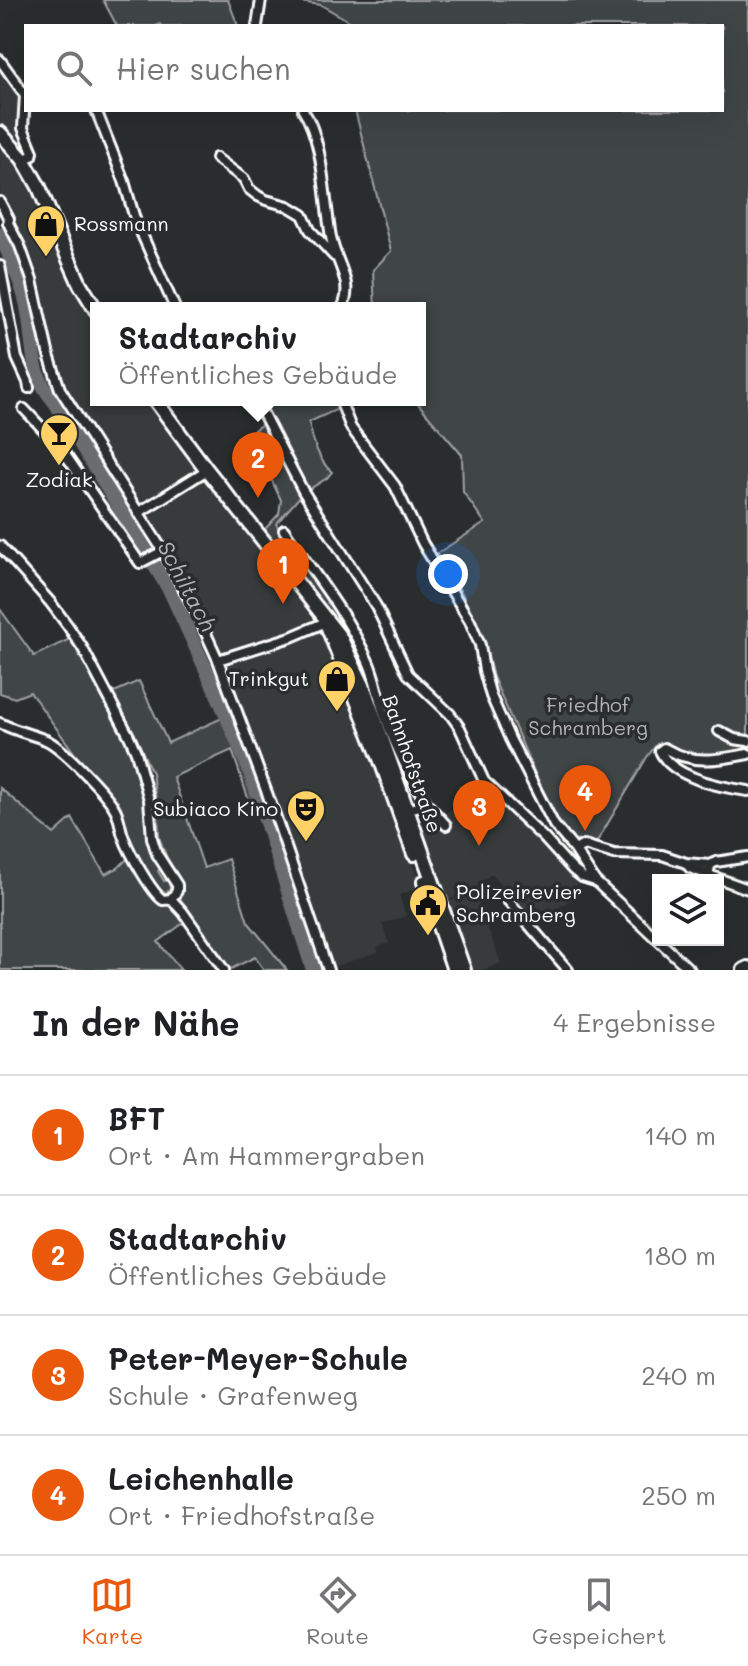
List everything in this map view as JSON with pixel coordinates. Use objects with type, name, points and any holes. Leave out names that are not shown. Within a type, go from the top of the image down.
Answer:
[{"type":"main road","points":[[0,133],[23,159],[39,187],[80,284],[91,302]]},
{"type":"main road","name":"Bahnhofstraße","points":[[159,406],[326,622],[464,970]]},
{"type":"main road","name":"Bahnhofstraße","points":[[403,811],[438,928],[454,970]]},
{"type":"street","points":[[257,24],[261,0]]},
{"type":"street","points":[[0,60],[24,94]]},
{"type":"street","points":[[23,159],[32,156],[33,152],[23,128],[24,112]]},
{"type":"street","points":[[97,112],[124,181],[135,219],[172,302]]},
{"type":"street","points":[[304,112],[311,121],[322,169],[331,238],[346,287],[345,302]]},
{"type":"street","points":[[216,158],[244,179],[249,189],[258,196],[288,206],[303,215],[310,230],[336,258]]},
{"type":"street","points":[[0,202],[9,219],[3,226],[20,246],[32,280],[48,352],[60,389],[138,513],[198,616],[218,660],[328,970]]},
{"type":"street","points":[[0,266],[17,358],[29,388]]},
{"type":"street","points":[[259,406],[303,491],[376,606],[408,674],[450,714],[460,728],[484,781],[573,870],[595,881]]},
{"type":"street","points":[[342,406],[351,428],[395,486],[423,544],[470,621],[480,645],[491,696],[554,825],[595,881],[690,970]]},
{"type":"street","points":[[24,409],[60,447],[140,563],[159,553]]},
{"type":"street","points":[[138,513],[207,470]]},
{"type":"street","points":[[284,530],[357,638],[406,770],[427,804],[446,825]]},
{"type":"street","points":[[0,546],[68,626],[129,736],[149,800],[152,838],[157,854],[177,885],[171,899],[163,900],[155,894],[130,853],[116,810],[66,754],[55,744],[0,723]]},
{"type":"street","points":[[218,660],[291,637],[326,622]]},
{"type":"street","points":[[719,731],[734,739],[748,741]]},
{"type":"street","points":[[748,754],[691,760],[664,748],[660,751],[666,761],[682,773],[748,791]]},
{"type":"street","points":[[403,811],[427,804]]},
{"type":"street","points":[[575,850],[584,845],[614,854],[662,855],[710,870],[748,889]]},
{"type":"street","points":[[710,870],[722,860],[748,857]]},
{"type":"street","points":[[504,896],[568,970]]},
{"type":"street","points":[[171,899],[224,970]]},
{"type":"shaded area","points":[[0,62],[23,95],[29,151],[0,124]]},
{"type":"shaded area","points":[[0,139],[32,182],[90,311],[90,406],[155,406],[215,491],[314,620],[330,647],[376,759],[421,887],[399,895],[406,916],[382,924],[389,943],[377,947],[378,952],[332,967],[225,662],[154,530],[64,387],[53,361],[37,285],[23,238],[0,198]]},
{"type":"shaded area","points":[[482,787],[548,850],[583,891],[532,926],[492,874],[475,889],[448,900],[424,829]]},
{"type":"shaded area","points":[[474,892],[501,963],[483,970],[473,970],[447,902]]},
{"type":"green space","points":[[103,0],[228,0],[237,24],[160,24],[116,24]]},
{"type":"green space","name":"Friedhof Schramberg","points":[[286,0],[748,0],[748,752],[695,756],[676,750],[667,743],[657,744],[595,845],[574,839],[563,830],[493,677],[485,645],[462,593],[436,554],[485,523],[463,492],[462,455],[420,406],[426,406],[426,302],[375,302],[373,270],[391,251],[356,112],[724,112],[724,24],[354,24],[321,5]]},
{"type":"green space","points":[[262,406],[337,406],[338,409],[309,422],[314,443],[332,472],[302,494],[276,524],[342,618],[337,622],[265,529],[279,514],[281,500],[262,460],[254,430],[268,420]]},
{"type":"green space","points":[[0,609],[34,656],[74,637],[113,710],[138,766],[146,792],[148,839],[163,868],[158,871],[164,881],[169,879],[170,889],[166,893],[161,891],[134,853],[123,831],[119,803],[91,776],[30,692],[15,698],[0,693]]},
{"type":"green space","points":[[139,681],[168,743],[224,717],[259,812],[255,813],[251,807],[232,750],[173,777],[204,868],[228,859],[248,922],[287,970],[264,970],[255,957],[229,970],[179,897],[180,879],[159,837],[152,773],[112,693]]},
{"type":"green space","points":[[0,788],[54,834],[72,818],[105,874],[118,868],[128,858],[157,900],[173,904],[186,921],[158,942],[181,970],[0,970]]},
{"type":"waterway","name":"Schiltach","points":[[0,234],[25,298],[35,363],[43,386],[170,591],[249,769],[313,970]]},
{"type":"place","name":"Rossmann","points":[[46,258]]},
{"type":"place","name":"Zodiak","points":[[59,467]]},
{"type":"place","name":"Stadtarchiv","points":[[258,498]]},
{"type":"place","name":"BFT","points":[[283,604]]},
{"type":"place","name":"Trinkgut","points":[[337,713]]},
{"type":"place","name":"Leichenhalle","points":[[585,831]]},
{"type":"place","name":"Subiaco Kino","points":[[306,843]]},
{"type":"place","name":"Peter-Meyer-Schule","points":[[479,846]]},
{"type":"place","name":"Polizeirevier Schramberg","points":[[428,937]]}]
